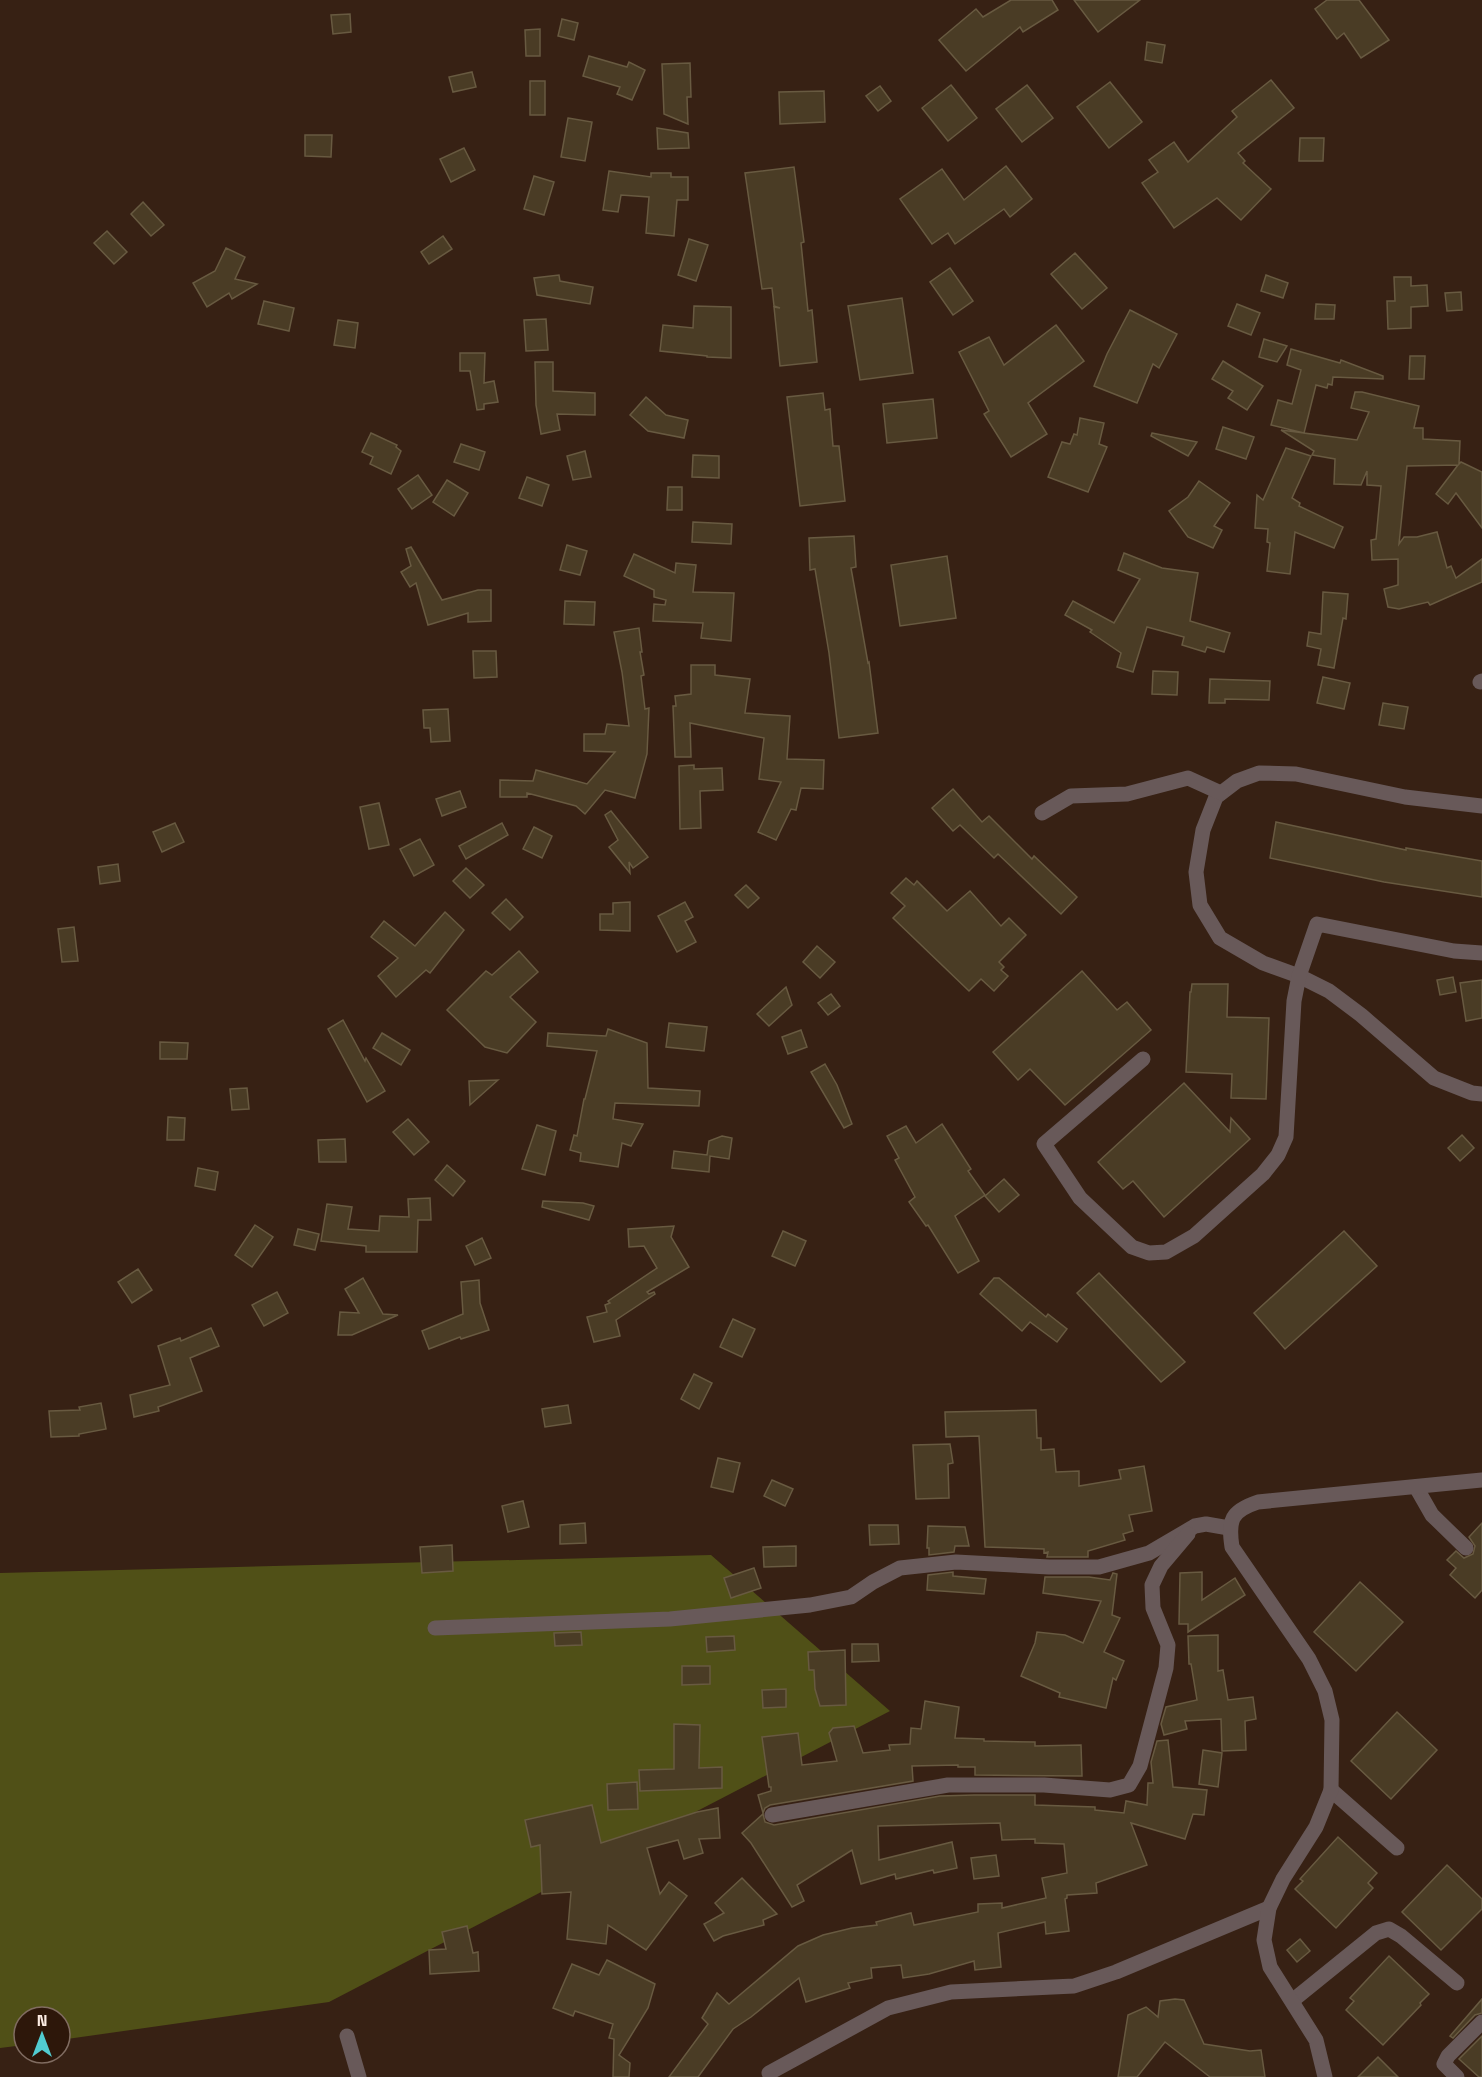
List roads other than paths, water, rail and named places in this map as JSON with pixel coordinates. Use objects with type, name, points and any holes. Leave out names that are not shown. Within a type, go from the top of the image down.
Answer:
[{"type":"street","points":[[1482,806],[1406,797],[1296,774],[1259,773],[1237,781],[1216,797],[1203,830],[1196,872],[1200,905],[1220,938],[1263,963],[1299,976],[1329,991],[1434,1078],[1472,1093],[1482,1094]]},
{"type":"street","points":[[1042,813],[1071,796],[1127,794],[1188,778],[1221,793]]},
{"type":"street","points":[[1143,1059],[1044,1144],[1080,1198],[1132,1247],[1149,1253],[1166,1252],[1194,1236],[1263,1173],[1278,1155],[1286,1137],[1294,1001],[1299,976],[1317,924],[1454,951],[1482,953]]},
{"type":"street","points":[[1325,2077],[1316,2040],[1270,1967],[1264,1940],[1269,1908],[1283,1879],[1316,1827],[1330,1790],[1332,1720],[1325,1691],[1309,1659],[1232,1546],[1229,1528],[1234,1515],[1243,1507],[1258,1502],[1482,1480]]},
{"type":"street","points":[[1416,1487],[1432,1515],[1466,1548]]},
{"type":"street","points":[[435,1628],[670,1619],[810,1605],[851,1597],[900,1568],[956,1562],[1099,1567],[1149,1552],[1195,1526],[1206,1524],[1229,1528]]},
{"type":"street","points":[[772,1815],[948,1785],[1044,1785],[1110,1790],[1129,1785],[1140,1766],[1166,1668],[1168,1645],[1153,1608],[1152,1585],[1161,1566],[1195,1526]]},
{"type":"street","points":[[1330,1790],[1397,1848]]},
{"type":"street","points":[[769,2073],[888,2008],[951,1992],[1074,1986],[1116,1972],[1269,1908]]},
{"type":"street","points":[[1292,2001],[1376,1933],[1389,1929],[1401,1936],[1456,1983]]},
{"type":"street","points":[[1457,2077],[1444,2064],[1448,2056],[1482,2022]]},
{"type":"street","points":[[347,2036],[359,2077]]}]
